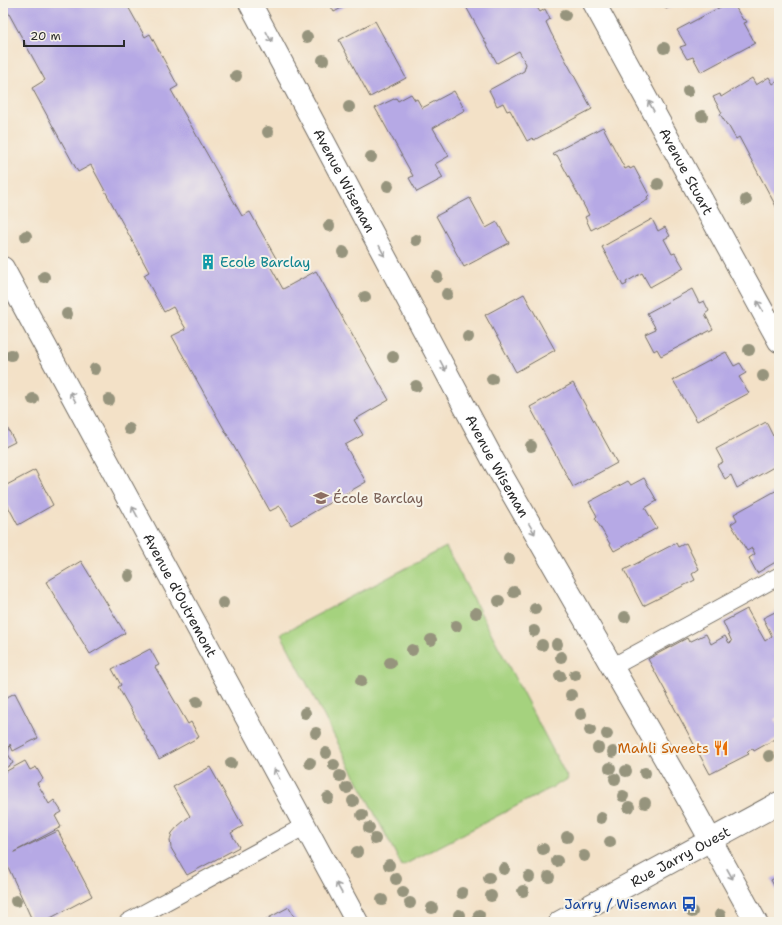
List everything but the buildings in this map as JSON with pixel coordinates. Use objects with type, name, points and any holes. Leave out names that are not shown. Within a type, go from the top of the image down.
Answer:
[{"type":"street","name":"Avenue Wiseman","points":[[250,3],[492,460],[711,840],[756,922]]},
{"type":"street","name":"Avenue Stuart","points":[[594,3],[779,340]]},
{"type":"street","name":"Avenue d'Outremont","points":[[3,268],[357,922]]},
{"type":"street","name":"Rue Jarry Ouest","points":[[560,922],[779,803]]},
{"type":"lane","points":[[612,667],[779,576]]},
{"type":"lane","points":[[128,922],[305,826]]},
{"type":"green space","points":[[446,547],[568,779],[402,866],[281,634]]},
{"type":"place","name":"Ecole Barclay","points":[[208,262]]},
{"type":"place","name":"École Barclay","points":[[321,498]]},
{"type":"place","name":"Mahli Sweets","points":[[721,748]]},
{"type":"place","name":"Jarry / Wiseman","points":[[689,904]]}]
